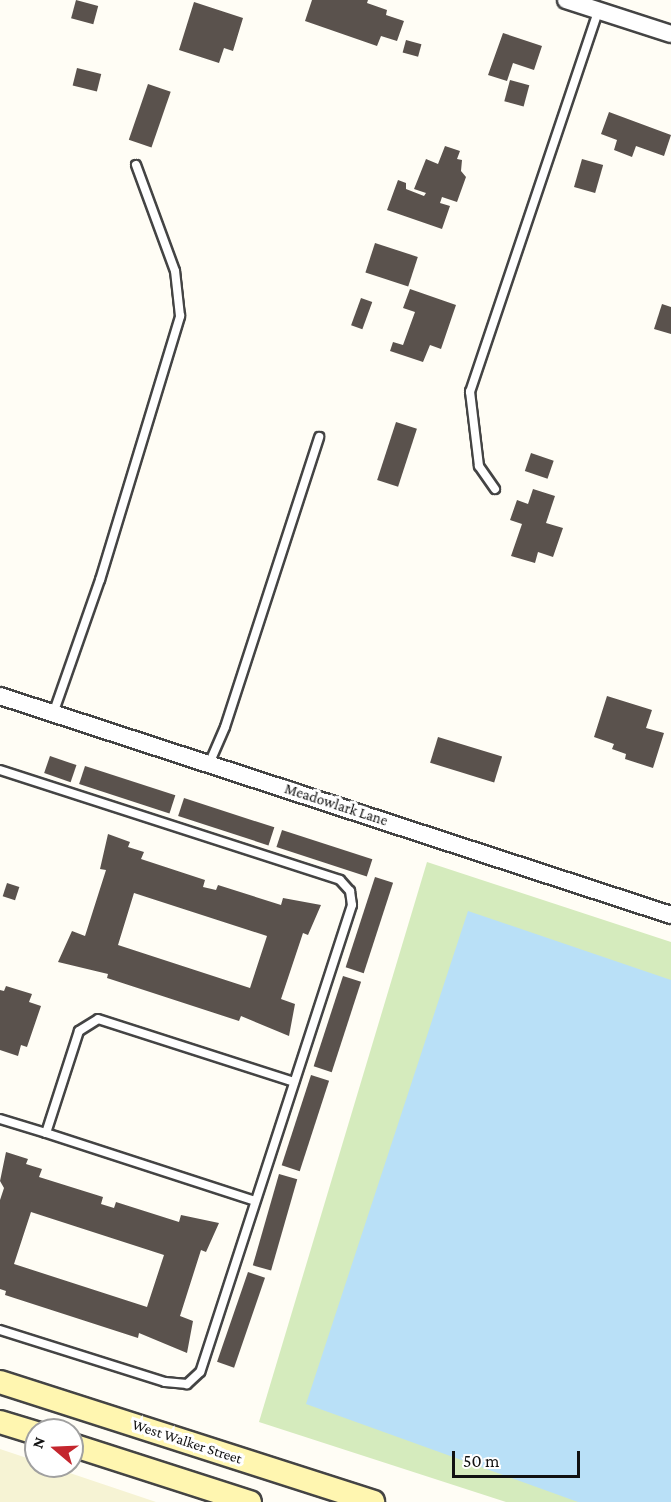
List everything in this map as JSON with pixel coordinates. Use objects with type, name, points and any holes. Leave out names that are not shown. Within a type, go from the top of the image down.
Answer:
[{"type":"street","points":[[566,0],[671,34]]},
{"type":"street","name":"Meadowlark Lane","points":[[0,696],[671,915]]},
{"type":"street","name":"West Walker Street","points":[[0,1382],[373,1502]]},
{"type":"street","points":[[0,1422],[24,1429]]},
{"type":"street","points":[[84,1449],[250,1502]]},
{"type":"lane","points":[[495,489],[479,466],[470,392],[598,11]]},
{"type":"lane","points":[[53,714],[100,580],[180,316],[175,272],[136,165]]},
{"type":"lane","points":[[209,764],[225,727],[319,437]]},
{"type":"lane","points":[[0,770],[340,880],[350,891],[352,905],[200,1372],[187,1384],[165,1382],[0,1330]]},
{"type":"lane","points":[[46,1134],[79,1031],[98,1019],[294,1082]]},
{"type":"lane","points":[[0,1119],[255,1202]]},
{"type":"shaded area","points":[[0,1449],[24,1457],[24,1478],[84,1478],[156,1502],[0,1502]]},
{"type":"green space","points":[[427,862],[671,942],[671,1502],[506,1502],[259,1422]]},
{"type":"water","points":[[468,911],[671,980],[671,1502],[578,1502],[306,1404]]},
{"type":"building","points":[[76,0],[98,6],[93,24],[71,18]]},
{"type":"building","points":[[312,0],[368,0],[367,3],[387,10],[386,15],[404,21],[397,41],[381,36],[377,46],[305,21]]},
{"type":"building","points":[[194,2],[243,18],[233,51],[224,48],[219,63],[179,50]]},
{"type":"building","points":[[503,33],[542,46],[534,70],[513,63],[507,81],[488,75]]},
{"type":"building","points":[[406,40],[421,44],[418,57],[403,53]]},
{"type":"building","points":[[77,68],[101,74],[97,92],[73,85]]},
{"type":"building","points":[[510,80],[529,85],[524,106],[504,101]]},
{"type":"building","points":[[148,84],[171,92],[151,148],[129,140]]},
{"type":"building","points":[[609,112],[671,135],[664,156],[636,146],[632,157],[614,150],[617,140],[601,134]]},
{"type":"building","points":[[445,146],[460,151],[457,159],[462,160],[461,171],[466,177],[457,202],[442,197],[440,203],[450,206],[442,229],[387,210],[398,180],[406,183],[406,189],[424,196],[426,193],[414,189],[426,159],[438,164]]},
{"type":"building","points":[[582,159],[603,165],[595,193],[574,187]]},
{"type":"building","points":[[375,243],[418,257],[408,286],[365,272]]},
{"type":"building","points":[[410,289],[456,305],[441,349],[430,345],[423,362],[390,351],[393,342],[403,345],[415,312],[403,308]]},
{"type":"building","points":[[361,298],[372,302],[362,329],[351,325]]},
{"type":"building","points":[[662,304],[671,307],[671,334],[654,329]]},
{"type":"building","points":[[396,422],[417,429],[398,487],[377,480]]},
{"type":"building","points":[[531,453],[554,461],[548,479],[525,471]]},
{"type":"building","points":[[533,489],[555,496],[546,523],[563,528],[553,557],[538,552],[535,563],[511,556],[522,524],[510,520],[517,500],[528,504]]},
{"type":"building","points":[[607,696],[652,710],[646,728],[664,733],[653,768],[625,759],[626,754],[612,749],[614,744],[594,737]]},
{"type":"building","points":[[438,737],[502,757],[494,782],[430,763]]},
{"type":"building","points":[[50,756],[76,765],[71,782],[44,773]]},
{"type":"building","points":[[85,766],[175,795],[169,813],[79,784]]},
{"type":"building","points":[[184,798],[274,827],[268,845],[178,816]]},
{"type":"building","points":[[282,830],[372,859],[367,876],[276,847]]},
{"type":"building","points":[[108,834],[130,842],[128,847],[144,852],[141,859],[205,880],[203,887],[216,890],[218,885],[281,905],[283,898],[321,905],[308,935],[303,933],[281,999],[295,1004],[289,1036],[241,1016],[239,1021],[107,978],[108,974],[58,962],[72,931],[85,936],[106,870],[100,869]],"holes":[[[134,893],[267,936],[250,988],[118,945]]]},
{"type":"building","points":[[375,877],[393,883],[364,973],[346,967]]},
{"type":"building","points":[[7,883],[19,887],[15,900],[3,896]]},
{"type":"building","points":[[343,976],[361,982],[332,1072],[314,1066]]},
{"type":"building","points":[[6,986],[32,994],[29,1002],[41,1006],[27,1047],[21,1045],[18,1056],[0,1050],[0,990],[4,991]]},
{"type":"building","points":[[311,1075],[329,1081],[300,1171],[282,1165]]},
{"type":"building","points":[[6,1152],[28,1159],[26,1164],[42,1169],[39,1177],[103,1197],[101,1204],[114,1208],[116,1202],[179,1222],[181,1215],[219,1223],[206,1252],[201,1250],[180,1316],[193,1321],[187,1353],[139,1333],[138,1338],[5,1295],[6,1291],[0,1289],[0,1200],[4,1188],[0,1181]],"holes":[[[31,1212],[164,1255],[147,1307],[14,1264]]]},
{"type":"building","points":[[279,1174],[297,1179],[271,1271],[253,1265]]},
{"type":"building","points":[[248,1272],[265,1278],[234,1368],[217,1362]]}]
